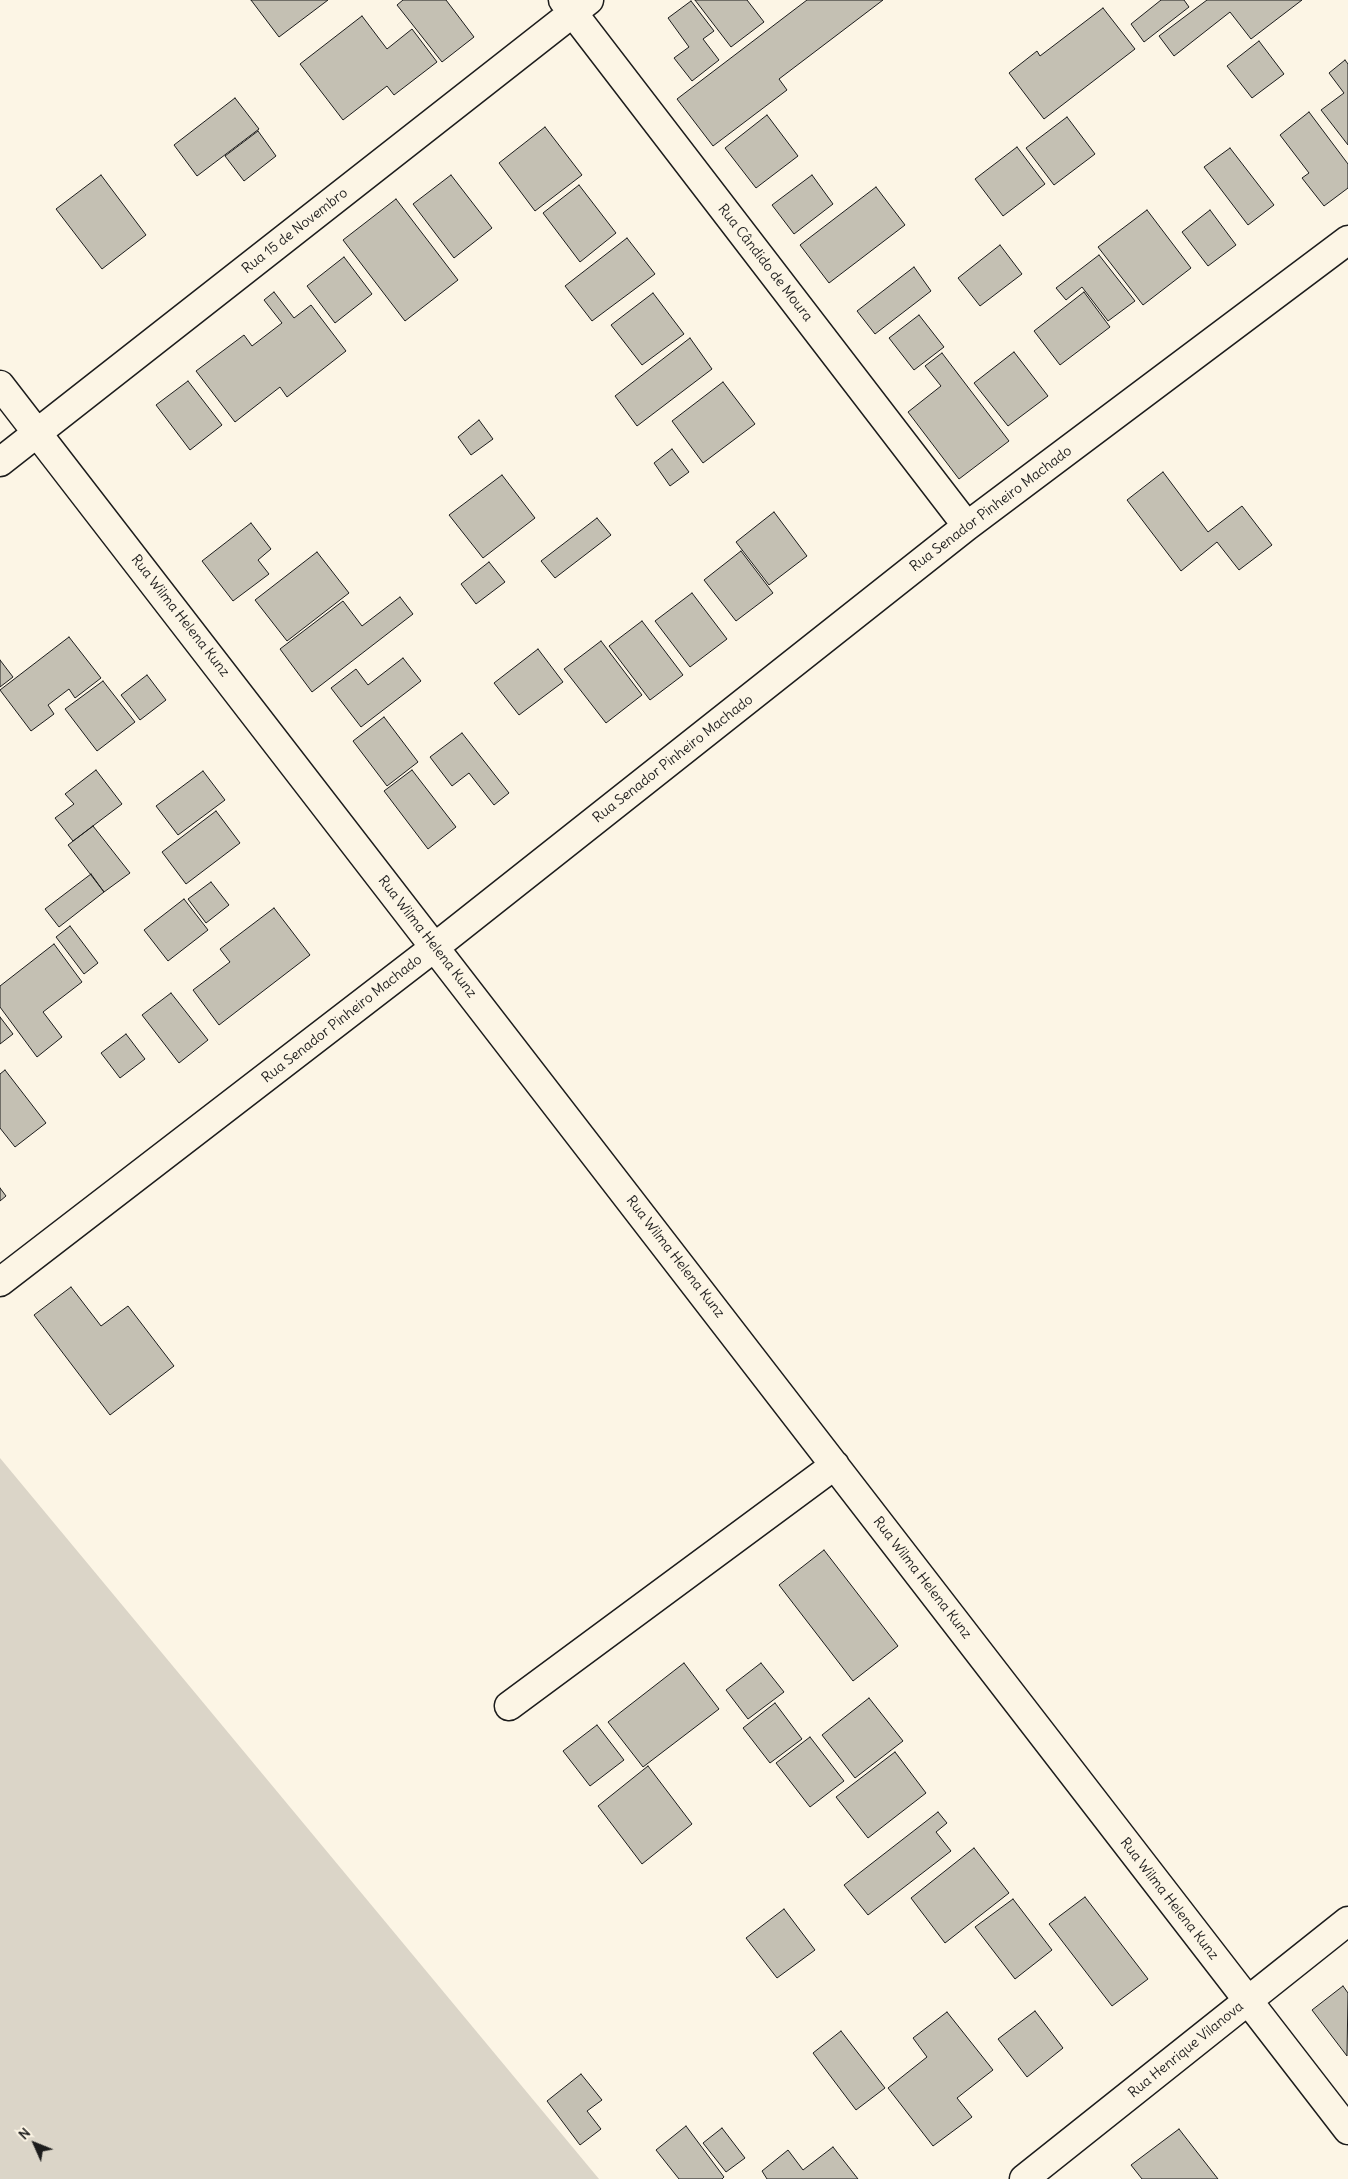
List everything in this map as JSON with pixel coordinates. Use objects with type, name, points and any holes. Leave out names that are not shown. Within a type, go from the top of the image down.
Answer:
[{"type":"street","name":"Rua 15 de Novembro","points":[[0,462],[575,4]]},
{"type":"street","name":"Rua Cândido de Moura","points":[[575,4],[967,526]]},
{"type":"street","name":"Rua Senador Pinheiro Machado","points":[[0,1282],[435,947],[967,526],[1348,240]]},
{"type":"street","name":"Rua Wilma Helena Kunz","points":[[0,385],[1348,2130]]},
{"type":"street","points":[[509,1706],[835,1465]]},
{"type":"street","name":"Rua Henrique Vilanova","points":[[1024,2179],[1348,1921]]},
{"type":"shaded area","points":[[0,1458],[599,2179],[0,2179]]},
{"type":"building","points":[[251,0],[328,0],[279,37]]},
{"type":"building","points":[[403,0],[446,0],[474,37],[442,62],[397,5]]},
{"type":"building","points":[[695,0],[747,0],[764,22],[731,47]]},
{"type":"building","points":[[807,0],[883,0],[779,79],[787,90],[713,146],[677,99]]},
{"type":"building","points":[[1161,0],[1184,0],[1189,7],[1144,42],[1131,24]]},
{"type":"building","points":[[1207,0],[1302,0],[1251,39],[1230,12],[1174,56],[1159,36]]},
{"type":"building","points":[[691,1],[714,31],[703,39],[719,60],[692,81],[674,58],[689,47],[668,18]]},
{"type":"building","points":[[1103,8],[1135,49],[1044,119],[1009,73],[1037,51],[1040,56]]},
{"type":"building","points":[[362,16],[387,49],[412,29],[437,62],[394,95],[387,86],[343,120],[300,64]]},
{"type":"building","points":[[1259,41],[1284,74],[1252,98],[1227,66]]},
{"type":"building","points":[[1345,60],[1348,64],[1348,145],[1321,110],[1344,93],[1329,73]]},
{"type":"building","points":[[235,98],[259,129],[197,176],[174,145]]},
{"type":"building","points":[[1309,112],[1348,164],[1348,188],[1324,206],[1302,178],[1309,173],[1280,135]]},
{"type":"building","points":[[767,115],[798,156],[756,188],[725,148]]},
{"type":"building","points":[[1067,117],[1095,154],[1054,185],[1026,148]]},
{"type":"building","points":[[545,127],[582,175],[535,211],[499,163]]},
{"type":"building","points":[[258,131],[276,156],[244,181],[225,156]]},
{"type":"building","points":[[1017,147],[1045,184],[1003,216],[975,179]]},
{"type":"building","points":[[1230,148],[1274,205],[1248,225],[1204,167]]},
{"type":"building","points":[[101,175],[146,235],[102,269],[56,209]]},
{"type":"building","points":[[451,175],[492,228],[454,258],[413,204]]},
{"type":"building","points":[[812,175],[833,204],[794,234],[772,205]]},
{"type":"building","points":[[579,185],[616,233],[580,262],[543,213]]},
{"type":"building","points":[[876,187],[905,225],[829,283],[800,245]]},
{"type":"building","points":[[396,199],[458,280],[405,321],[343,240]]},
{"type":"building","points":[[1147,210],[1191,268],[1143,305],[1098,247]]},
{"type":"building","points":[[1210,210],[1236,245],[1208,266],[1182,232]]},
{"type":"building","points":[[627,238],[655,274],[592,321],[565,286]]},
{"type":"building","points":[[1000,245],[1022,274],[980,306],[958,278]]},
{"type":"building","points":[[1099,255],[1135,301],[1108,321],[1082,287],[1066,300],[1056,288]]},
{"type":"building","points":[[344,257],[372,294],[335,323],[307,286]]},
{"type":"building","points":[[914,267],[931,291],[875,334],[857,311]]},
{"type":"building","points":[[274,292],[294,318],[311,305],[346,351],[287,397],[280,387],[235,422],[196,371],[244,335],[252,346],[282,323],[264,300]]},
{"type":"building","points":[[1084,292],[1110,327],[1060,365],[1034,331]]},
{"type":"building","points":[[653,293],[684,334],[642,365],[611,325]]},
{"type":"building","points":[[919,315],[944,347],[914,370],[889,338]]},
{"type":"building","points":[[690,338],[712,369],[637,426],[615,396]]},
{"type":"building","points":[[1014,352],[1048,396],[1008,426],[974,383]]},
{"type":"building","points":[[942,353],[1009,441],[959,479],[908,412],[941,386],[925,366]]},
{"type":"building","points":[[188,381],[222,425],[190,450],[156,405]]},
{"type":"building","points":[[723,382],[755,424],[703,463],[672,421]]},
{"type":"building","points":[[479,420],[493,439],[471,455],[458,437]]},
{"type":"building","points":[[672,449],[689,472],[670,486],[654,463]]},
{"type":"building","points":[[1163,472],[1208,532],[1242,506],[1272,545],[1239,570],[1217,542],[1181,571],[1127,500]]},
{"type":"building","points":[[502,475],[535,518],[483,558],[449,515]]},
{"type":"building","points":[[774,512],[807,556],[769,585],[736,542]]},
{"type":"building","points":[[597,518],[611,535],[555,578],[541,561]]},
{"type":"building","points":[[251,523],[271,549],[258,560],[269,574],[233,601],[202,561]]},
{"type":"building","points":[[741,551],[773,593],[736,621],[704,580]]},
{"type":"building","points":[[317,552],[349,593],[287,641],[255,600]]},
{"type":"building","points":[[489,562],[505,582],[476,604],[461,584]]},
{"type":"building","points":[[692,593],[727,639],[690,667],[655,621]]},
{"type":"building","points":[[400,597],[413,614],[312,692],[280,649],[343,601],[362,626]]},
{"type":"building","points":[[642,621],[683,675],[650,700],[609,646]]},
{"type":"building","points":[[69,637],[101,678],[75,698],[69,689],[48,705],[54,714],[31,731],[0,690]]},
{"type":"building","points":[[601,641],[642,695],[606,723],[564,669]]},
{"type":"building","points":[[538,649],[563,682],[519,715],[494,683]]},
{"type":"building","points":[[403,658],[421,681],[361,727],[331,688],[356,669],[368,685]]},
{"type":"building","points":[[0,660],[13,677],[0,687]]},
{"type":"building","points":[[147,675],[166,700],[140,720],[121,695]]},
{"type":"building","points":[[103,681],[135,722],[97,751],[65,709]]},
{"type":"building","points":[[384,717],[418,762],[387,786],[353,741]]},
{"type":"building","points":[[462,733],[509,793],[494,805],[469,773],[452,786],[430,757]]},
{"type":"building","points":[[96,770],[122,804],[73,841],[55,818],[74,804],[65,794]]},
{"type":"building","points":[[412,770],[456,827],[428,849],[384,791]]},
{"type":"building","points":[[203,771],[225,800],[178,835],[156,806]]},
{"type":"building","points":[[216,811],[240,843],[186,884],[162,852]]},
{"type":"building","points":[[93,826],[130,873],[104,892],[68,845]]},
{"type":"building","points":[[91,874],[104,892],[59,927],[45,909]]},
{"type":"building","points":[[211,882],[229,905],[206,923],[188,899]]},
{"type":"building","points":[[184,899],[208,930],[168,961],[144,930]]},
{"type":"building","points":[[274,908],[310,955],[219,1025],[193,990],[230,962],[220,949]]},
{"type":"building","points":[[70,926],[98,963],[84,974],[56,937]]},
{"type":"building","points":[[54,944],[82,982],[43,1012],[62,1037],[37,1057],[0,1007],[0,986]]},
{"type":"building","points":[[171,993],[208,1040],[179,1063],[142,1015]]},
{"type":"building","points":[[0,1017],[13,1034],[0,1044]]},
{"type":"building","points":[[126,1034],[145,1059],[120,1078],[101,1053]]},
{"type":"building","points":[[5,1070],[46,1123],[15,1147],[0,1128],[0,1074]]},
{"type":"building","points":[[0,1188],[6,1196],[0,1201]]},
{"type":"building","points":[[71,1287],[101,1326],[128,1306],[174,1366],[110,1415],[34,1315]]},
{"type":"building","points":[[824,1550],[898,1646],[853,1681],[779,1585]]},
{"type":"building","points":[[684,1663],[719,1709],[643,1767],[608,1722]]},
{"type":"building","points":[[761,1663],[784,1692],[748,1719],[726,1690]]},
{"type":"building","points":[[869,1698],[903,1741],[855,1778],[822,1735]]},
{"type":"building","points":[[775,1703],[802,1739],[770,1763],[743,1728]]},
{"type":"building","points":[[597,1725],[624,1760],[590,1786],[563,1751]]},
{"type":"building","points":[[810,1737],[844,1781],[810,1807],[776,1763]]},
{"type":"building","points":[[895,1752],[926,1793],[868,1838],[836,1797]]},
{"type":"building","points":[[648,1766],[692,1824],[642,1864],[598,1806]]},
{"type":"building","points":[[938,1812],[947,1823],[936,1832],[951,1851],[868,1915],[844,1885]]},
{"type":"building","points":[[974,1848],[1009,1893],[945,1943],[911,1898]]},
{"type":"building","points":[[1085,1897],[1148,1979],[1112,2006],[1049,1924]]},
{"type":"building","points":[[1013,1899],[1052,1950],[1015,1979],[975,1927]]},
{"type":"building","points":[[784,1909],[815,1950],[777,1978],[746,1938]]},
{"type":"building","points":[[1343,1986],[1348,1993],[1347,2056],[1312,2010]]},
{"type":"building","points":[[1035,2011],[1063,2048],[1027,2077],[998,2039]]},
{"type":"building","points":[[947,2012],[993,2070],[957,2098],[972,2117],[933,2146],[888,2088],[927,2057],[913,2038]]},
{"type":"building","points":[[841,2031],[885,2088],[856,2110],[813,2053]]},
{"type":"building","points":[[581,2074],[602,2100],[587,2111],[601,2129],[580,2145],[547,2101]]},
{"type":"building","points":[[686,2126],[724,2177],[722,2179],[679,2179],[656,2150]]},
{"type":"building","points":[[722,2128],[745,2158],[726,2172],[703,2143]]},
{"type":"building","points":[[1179,2129],[1218,2179],[1142,2179],[1131,2165]]},
{"type":"building","points":[[833,2147],[858,2179],[767,2179],[762,2171],[788,2150],[803,2170]]}]
